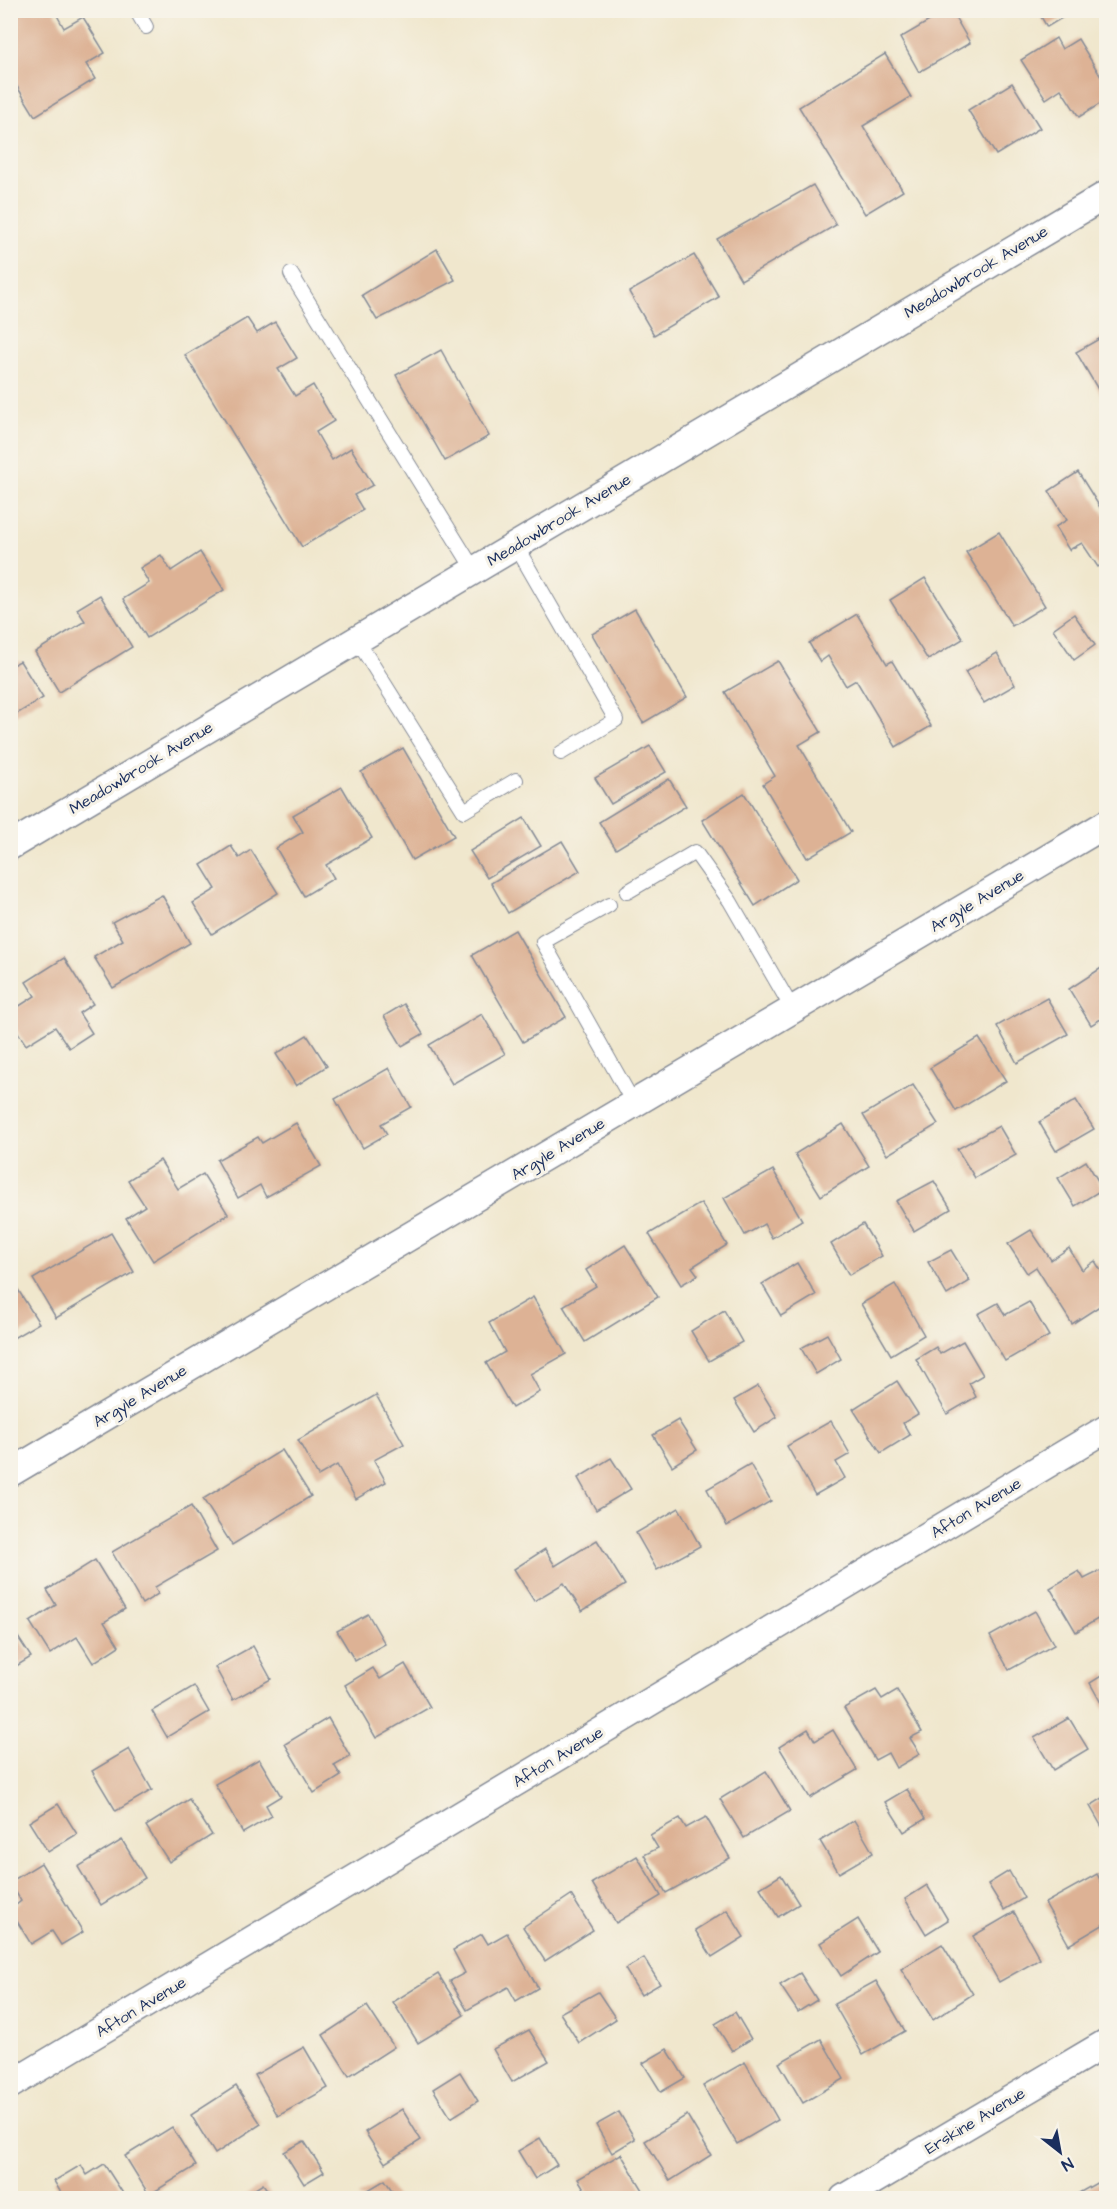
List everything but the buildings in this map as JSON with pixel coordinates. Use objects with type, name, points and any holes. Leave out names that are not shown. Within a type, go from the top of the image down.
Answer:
[{"type":"street","name":"Meadowbrook Avenue","points":[[10,846],[1107,195]]},
{"type":"street","name":"Argyle Avenue","points":[[10,1473],[1107,824]]},
{"type":"street","name":"Afton Avenue","points":[[10,2085],[1107,1429]]},
{"type":"street","name":"Erskine Avenue","points":[[844,2199],[1107,2043]]},
{"type":"lane","points":[[136,10],[146,27]]},
{"type":"lane","points":[[291,274],[474,570]]},
{"type":"lane","points":[[516,546],[616,720],[561,753]]},
{"type":"lane","points":[[357,640],[464,811],[516,780]]},
{"type":"lane","points":[[627,892],[695,852],[730,901],[793,1010]]},
{"type":"lane","points":[[609,905],[543,942],[634,1104]]}]
